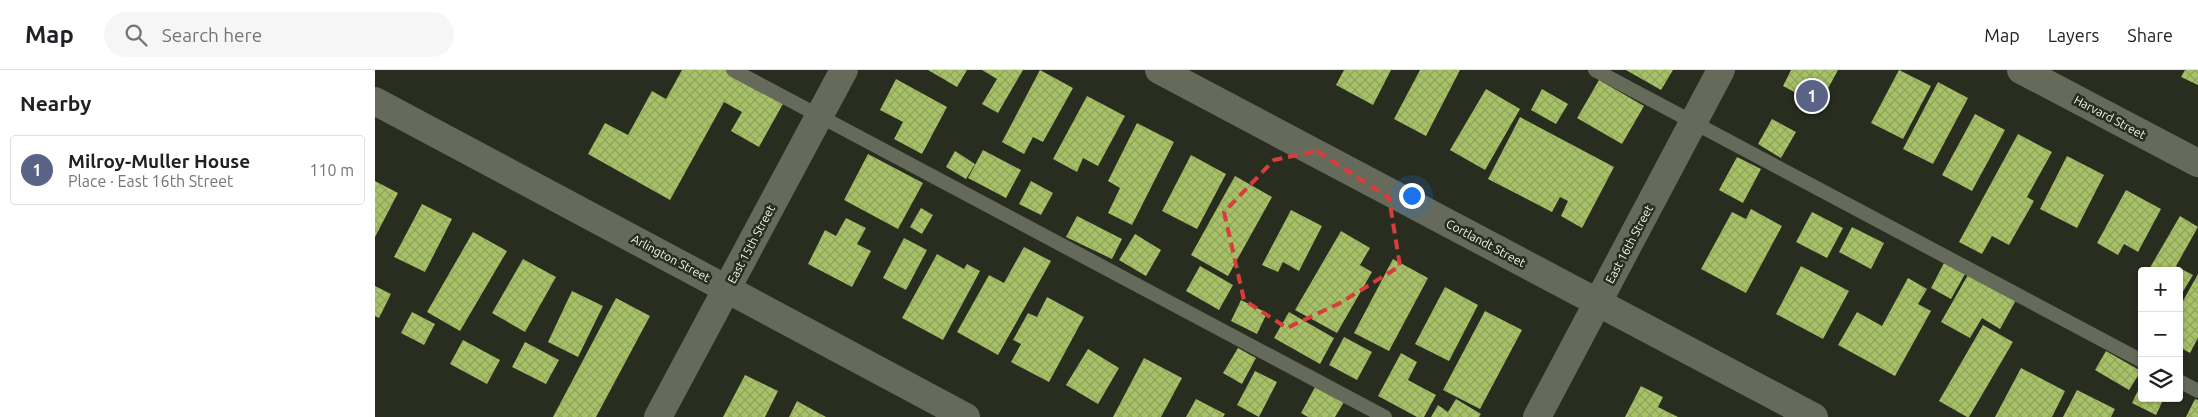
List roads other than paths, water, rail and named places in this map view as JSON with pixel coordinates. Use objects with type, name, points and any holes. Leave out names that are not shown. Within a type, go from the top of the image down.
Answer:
[{"type":"street","name":"East 15th Street","points":[[658,417],[844,70]]},
{"type":"street","name":"Cortlandt Street","points":[[1159,70],[1814,417]]},
{"type":"street","name":"East 16th Street","points":[[1537,417],[1721,70]]},
{"type":"street","name":"Harvard Street","points":[[2021,70],[2198,164]]},
{"type":"street","name":"Arlington Street","points":[[375,101],[967,417]]},
{"type":"lane","points":[[733,70],[1385,417]]},
{"type":"lane","points":[[1595,70],[2138,359]]},
{"type":"lane","points":[[2183,383],[2198,391]]},
{"type":"place","name":"Milroy-Muller House","points":[[1812,96]]}]
